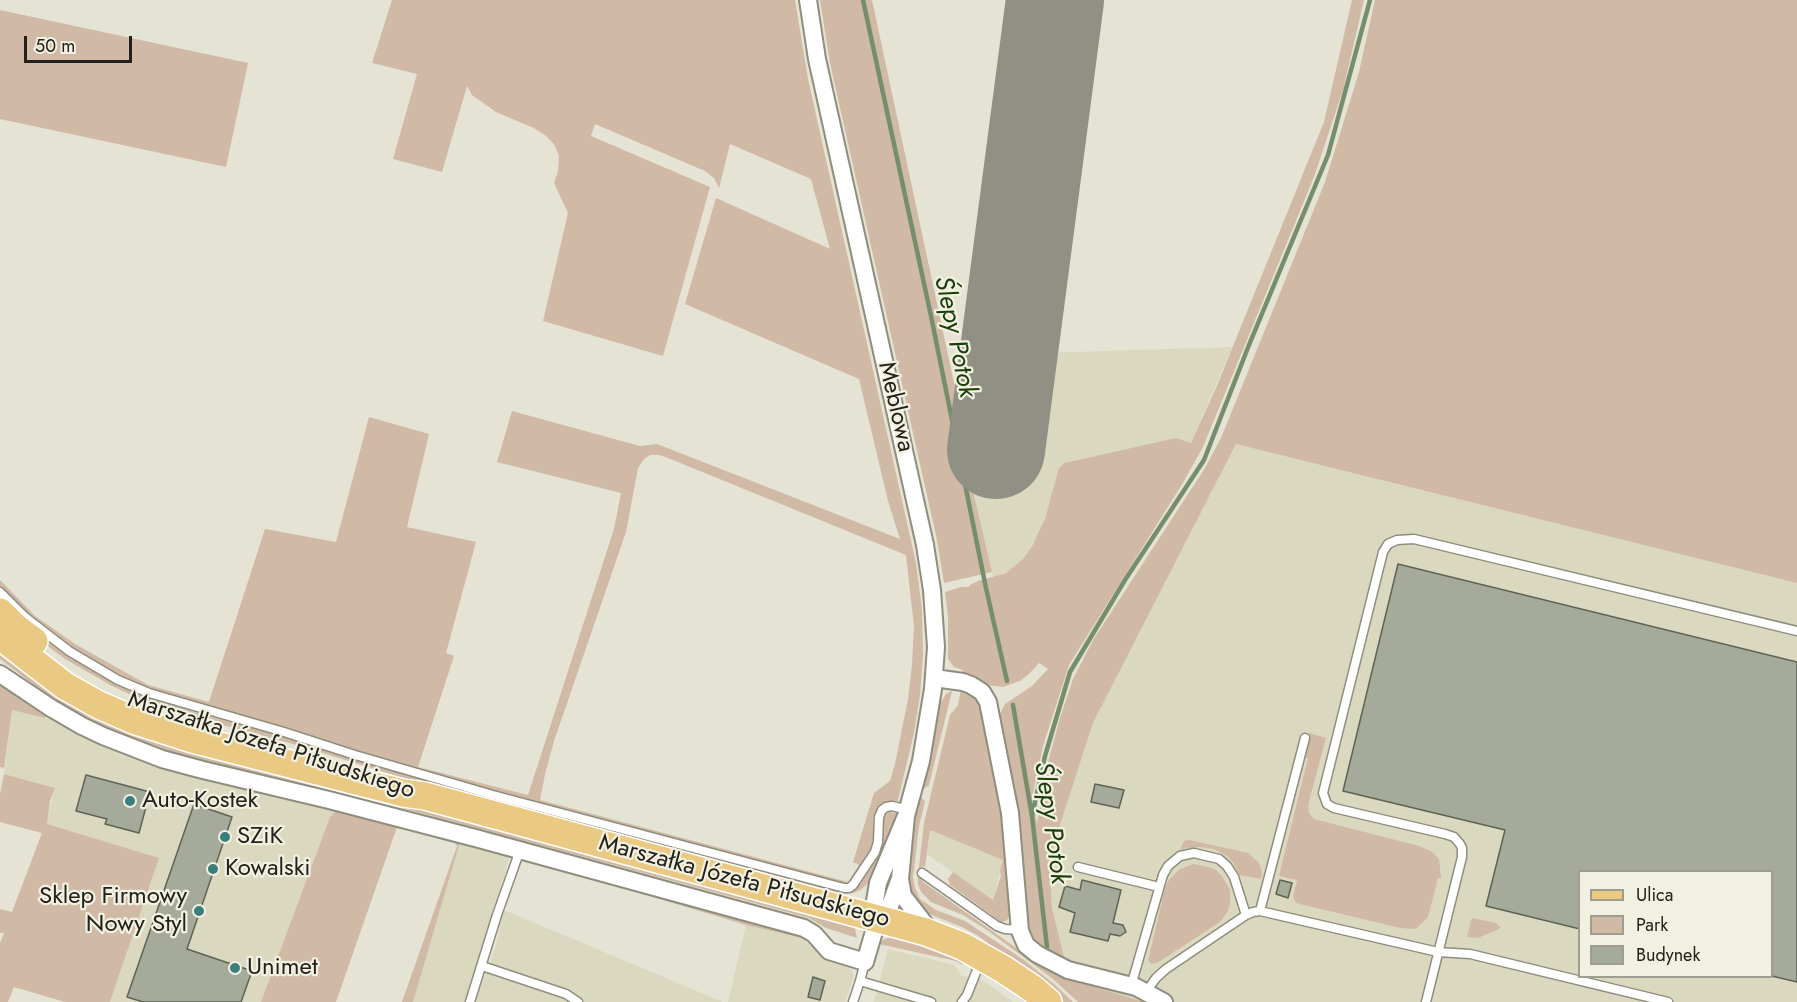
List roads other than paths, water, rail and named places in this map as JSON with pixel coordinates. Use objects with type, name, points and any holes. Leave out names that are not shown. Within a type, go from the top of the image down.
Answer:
[{"type":"main road","name":"Marszałka Józefa Piłsudskiego","points":[[0,612],[15,627],[61,662],[100,687],[131,703],[297,751],[404,786],[425,796]]},
{"type":"main road","name":"Marszałka Józefa Piłsudskiego","points":[[0,636],[65,686],[99,705],[136,721],[192,739],[403,793],[425,796],[933,934],[982,957],[1018,979],[1048,1002]]},
{"type":"street","name":"Meblowa","points":[[808,0],[817,59],[925,545],[932,590],[936,647],[934,678],[927,731],[907,813],[900,885],[907,902],[933,934]]},
{"type":"street","points":[[0,674],[68,719],[151,755],[520,850],[804,928],[814,934],[829,951],[865,962],[878,918]]},
{"type":"street","points":[[934,678],[971,685],[982,692],[988,702],[1010,813],[1020,930],[1029,949],[1055,964],[1085,975],[1138,989],[1164,1002]]},
{"type":"street","name":"Meblowa","points":[[878,918],[875,894],[907,813]]},
{"type":"street","name":"Meblowa","points":[[878,918],[890,906],[900,879]]},
{"type":"lane","points":[[1426,1002],[1462,858],[1462,848],[1449,835],[1334,808],[1327,804],[1324,796],[1324,783],[1383,552],[1388,544],[1397,540],[1414,539],[1797,631]]},
{"type":"lane","points":[[0,592],[25,617],[69,651],[118,680],[149,693],[493,795],[844,888],[853,885],[875,852],[878,842],[878,822],[882,810],[892,806],[907,813]]},
{"type":"lane","points":[[1260,911],[1305,738]]},
{"type":"lane","points":[[470,1002],[520,850]]},
{"type":"lane","points":[[1138,989],[1159,887],[1168,866],[1180,856],[1194,854],[1214,857],[1223,862],[1232,872],[1246,915]]},
{"type":"lane","points":[[1078,867],[1159,887]]},
{"type":"lane","points":[[922,873],[997,926],[1020,930]]},
{"type":"lane","points":[[1138,989],[1246,915],[1260,911],[1438,952],[1470,954],[1668,1002]]},
{"type":"lane","points":[[962,1002],[982,957]]},
{"type":"lane","points":[[853,1002],[865,962]]},
{"type":"lane","points":[[482,966],[566,994],[578,1002]]},
{"type":"lane","points":[[860,981],[931,1002]]},
{"type":"waterway","name":"Ślepy Potok","points":[[863,0],[1007,681]]},
{"type":"waterway","points":[[1032,816],[1045,756],[1070,672],[1125,580],[1204,460],[1328,155],[1370,0]]},
{"type":"waterway","name":"Ślepy Potok","points":[[1013,705],[1032,816],[1047,947]]},
{"type":"place","name":"Auto-Kostek","points":[[130,801]]},
{"type":"place","name":"SZiK","points":[[225,837]]},
{"type":"place","name":"Kowalski","points":[[213,869]]},
{"type":"place","name":"Sklep Firmowy Nowy Styl","points":[[199,911]]},
{"type":"place","name":"Unimet","points":[[235,968]]}]
